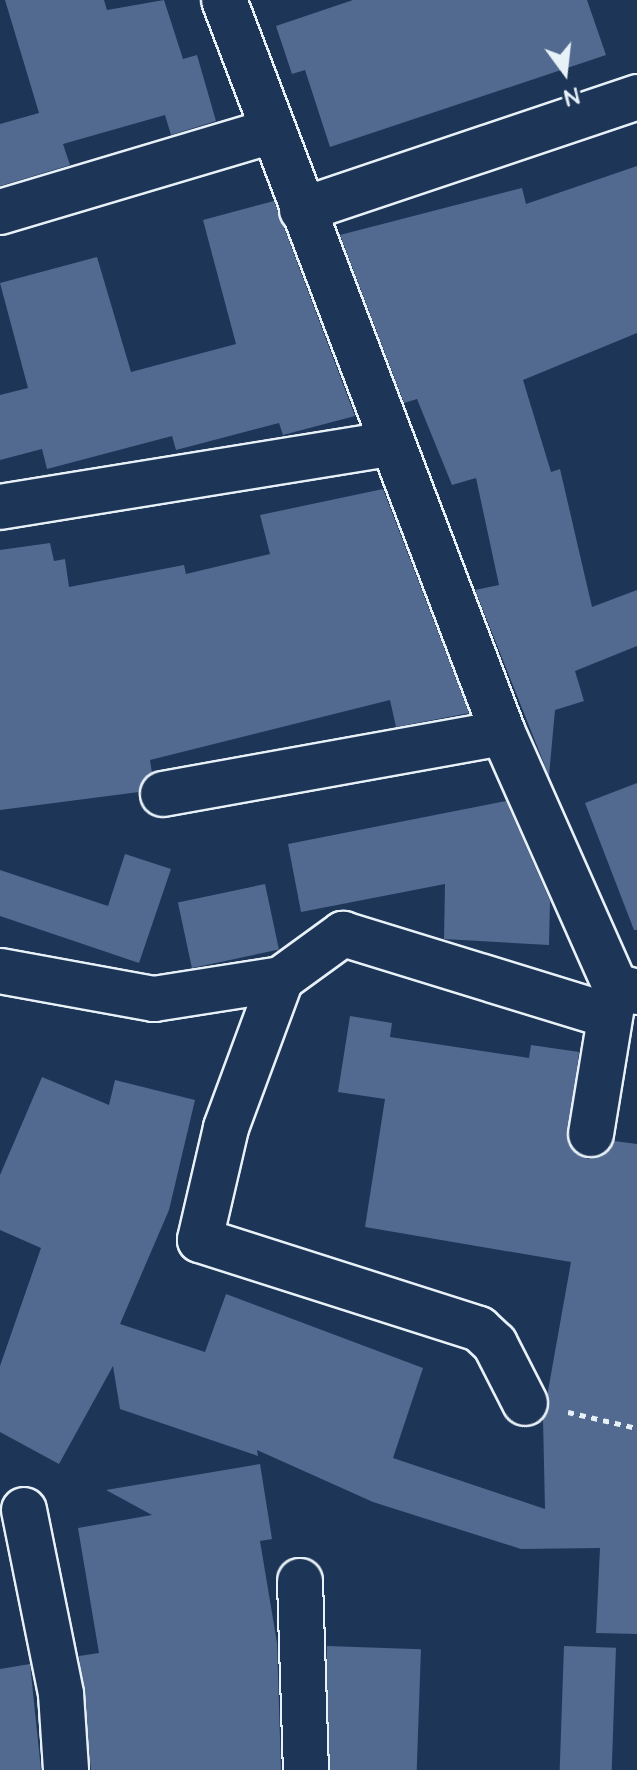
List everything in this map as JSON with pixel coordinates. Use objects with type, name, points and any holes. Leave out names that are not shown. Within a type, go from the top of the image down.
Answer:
[{"type":"street","points":[[224,0],[390,444],[503,733],[621,998],[591,1134]]},
{"type":"street","points":[[302,210],[637,97]]},
{"type":"street","points":[[0,212],[272,131]]},
{"type":"street","points":[[0,507],[390,444]]},
{"type":"street","points":[[163,794],[503,733]]},
{"type":"street","points":[[0,971],[154,999],[281,979],[343,934],[621,998]]},
{"type":"street","points":[[281,979],[226,1128],[200,1240],[479,1329],[495,1344],[525,1403]]},
{"type":"street","points":[[24,1510],[61,1694],[66,1770]]},
{"type":"street","points":[[300,1581],[306,1770]]},
{"type":"path","points":[[525,1403],[637,1428]]},
{"type":"building","points":[[5,0],[104,0],[107,10],[164,0],[183,59],[197,55],[216,121],[171,135],[165,115],[63,144],[70,165],[0,186],[0,124],[39,113]]},
{"type":"building","points":[[353,0],[587,0],[606,55],[330,147],[305,70],[292,74],[276,26]]},
{"type":"building","points":[[637,166],[637,333],[523,380],[551,472],[560,469],[592,607],[637,590],[637,646],[575,671],[584,701],[555,710],[549,776],[475,590],[499,585],[476,478],[452,485],[417,399],[404,403],[340,235],[522,188],[526,204]]},
{"type":"building","points":[[274,201],[355,416],[283,435],[279,423],[176,450],[172,436],[47,469],[42,449],[0,460],[0,395],[28,388],[0,283],[97,257],[131,372],[236,344],[203,220]]},
{"type":"building","points":[[383,489],[469,713],[396,727],[390,700],[150,760],[152,773],[139,792],[0,810],[0,550],[50,543],[54,561],[65,559],[69,587],[184,565],[186,574],[270,554],[260,515]]},
{"type":"building","points":[[637,783],[637,930],[634,930],[585,803]]},
{"type":"building","points":[[506,801],[550,901],[549,945],[444,939],[445,884],[301,912],[288,844]]},
{"type":"building","points":[[125,854],[171,869],[139,963],[0,916],[0,870],[108,906]]},
{"type":"building","points":[[265,884],[279,950],[192,968],[178,903]]},
{"type":"building","points":[[350,1016],[392,1023],[390,1037],[529,1058],[531,1045],[579,1052],[568,1144],[588,1159],[601,1157],[614,1141],[637,1144],[637,1634],[596,1633],[600,1548],[521,1549],[373,1502],[257,1450],[258,1456],[120,1409],[113,1366],[59,1464],[0,1432],[0,1366],[41,1248],[0,1230],[0,1175],[42,1077],[109,1105],[115,1080],[195,1100],[169,1210],[120,1324],[205,1352],[226,1294],[423,1368],[393,1458],[545,1509],[543,1419],[571,1262],[365,1227],[385,1099],[338,1092]]},
{"type":"building","points":[[260,1464],[272,1539],[260,1541],[277,1643],[281,1770],[91,1770],[79,1656],[99,1653],[78,1528],[152,1515],[106,1490]]},
{"type":"building","points":[[327,1646],[421,1649],[417,1770],[323,1770]]},
{"type":"building","points":[[564,1646],[616,1648],[612,1770],[560,1770]]},
{"type":"building","points":[[30,1664],[41,1770],[0,1770],[0,1669]]}]
